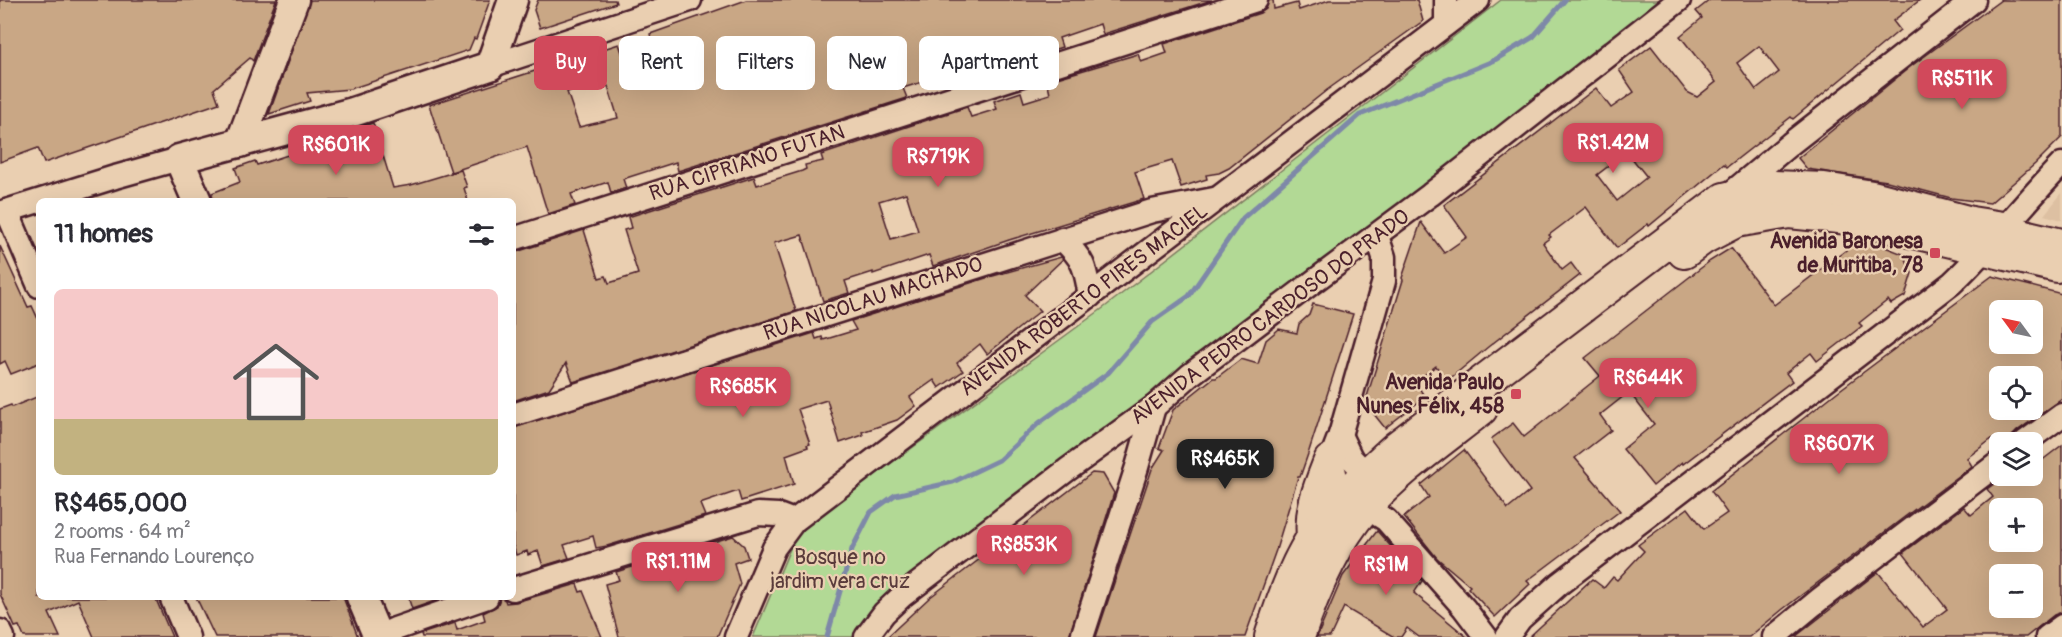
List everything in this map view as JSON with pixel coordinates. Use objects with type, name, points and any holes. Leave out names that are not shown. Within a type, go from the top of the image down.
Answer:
[{"type":"main road","points":[[1298,637],[1314,592],[1329,561],[1370,497],[1397,447],[1697,230],[1724,199],[1774,187],[1824,189],[1872,197],[1971,223],[1995,238],[2062,267]]},
{"type":"main road","points":[[1697,230],[1789,212],[1859,219],[1995,238],[2028,237],[2062,245]]},
{"type":"main road","points":[[1313,536],[1312,521],[1319,489],[1335,448]]},
{"type":"main road","points":[[1271,637],[1287,589],[1313,536],[1370,497]]},
{"type":"street","points":[[240,143],[294,0]]},
{"type":"street","points":[[490,66],[513,0]]},
{"type":"street","points":[[48,198],[115,177],[353,112],[690,0]]},
{"type":"street","name":"RUA CIPRIANO FUTAN","points":[[516,238],[1256,0]]},
{"type":"street","points":[[1446,0],[1446,24]]},
{"type":"street","name":"AVENIDA ROBERTO PIRES MACIEL","points":[[736,637],[774,548],[794,520],[1478,0]]},
{"type":"street","name":"AVENIDA PEDRO CARDOSO DO PRADO","points":[[866,637],[884,613],[902,596],[1067,470],[1154,407],[1190,375],[1262,320],[1377,236],[1679,0]]},
{"type":"street","points":[[1724,199],[1790,144],[1974,0]]},
{"type":"street","points":[[1774,187],[1776,174],[1790,144]]},
{"type":"street","points":[[179,159],[196,198]]},
{"type":"street","points":[[1507,637],[1520,619],[1559,584],[1952,283],[2062,164]]},
{"type":"street","name":"RUA NICOLAU MACHADO","points":[[516,414],[1152,211],[1218,198]]},
{"type":"street","points":[[36,202],[4,212],[36,280]]},
{"type":"street","points":[[1377,236],[1384,257],[1384,280],[1335,448],[1336,476],[1370,497],[1486,637]]},
{"type":"street","points":[[1062,239],[1078,254],[1083,263],[1090,296]]},
{"type":"street","points":[[1082,637],[1154,407]]},
{"type":"street","points":[[2039,432],[2062,415]]},
{"type":"street","points":[[1773,637],[1989,470]]},
{"type":"street","points":[[516,588],[758,514],[778,514],[794,520]]},
{"type":"street","points":[[172,600],[188,637]]},
{"type":"street","points":[[362,600],[378,637],[478,600]]},
{"type":"street","points":[[2047,637],[2062,626]]},
{"type":"street","points":[[0,631],[3,637]]},
{"type":"shaded area","points":[[2062,193],[2062,220],[2044,215]]},
{"type":"green space","name":"Bosque no jardim vera cruz","points":[[1501,0],[1663,0],[1408,198],[946,550],[860,637],[753,637],[797,532],[1106,306]]},
{"type":"building","points":[[0,0],[276,0],[253,61],[250,58],[214,89],[219,103],[44,163],[38,148],[0,162]]},
{"type":"building","points":[[310,0],[490,0],[476,39],[474,38],[469,50],[350,89],[307,93],[310,101],[269,114]]},
{"type":"building","points":[[538,0],[615,0],[616,3],[540,28],[534,10]]},
{"type":"building","points":[[746,0],[1212,0],[1103,34],[1100,24],[1059,38],[1059,36],[919,36],[919,83],[907,87],[907,36],[827,36],[827,90],[904,90],[907,98],[678,171],[676,162],[623,179],[626,188],[611,193],[608,182],[571,194],[575,205],[548,214],[527,147],[451,172],[429,105],[534,71],[534,90],[574,90],[567,92],[579,127],[618,118],[607,86],[607,48],[619,44],[619,90],[704,90],[704,36],[651,36],[650,34]]},
{"type":"building","points":[[1269,0],[1273,0],[1274,9],[1297,3],[1299,10],[1329,0],[1417,0],[1423,21],[1327,90],[1229,168],[1219,173],[1206,175],[1207,179],[1181,187],[1172,161],[1135,172],[1144,199],[933,266],[929,255],[873,274],[873,272],[845,281],[849,293],[823,301],[802,235],[774,243],[796,311],[573,382],[566,363],[549,389],[516,400],[516,252],[584,230],[599,278],[606,276],[609,283],[638,274],[624,230],[631,228],[628,217],[754,177],[757,185],[802,171],[806,169],[805,165],[823,161],[821,155],[967,107],[971,117],[997,109],[994,101],[1021,92],[1024,102],[1050,94],[1049,90],[1059,90],[1059,77],[1138,54],[1141,62],[1167,53],[1164,44],[1260,13],[1266,9]],"holes":[[[906,193],[918,231],[891,239],[879,201]]]},
{"type":"building","points":[[1710,0],[1920,0],[1893,21],[1900,30],[1793,119],[1791,117],[1727,167],[1724,164],[1649,226],[1648,224],[1617,248],[1586,207],[1549,235],[1551,237],[1543,243],[1562,270],[1571,263],[1580,275],[1447,381],[1436,366],[1415,382],[1425,397],[1385,428],[1365,403],[1421,222],[1444,253],[1467,237],[1444,205],[1596,88],[1611,108],[1634,92],[1619,70],[1651,46],[1687,92],[1697,97],[1716,82],[1680,36],[1702,18],[1696,11]],"holes":[[[1759,46],[1779,72],[1756,90],[1737,63]],[[1627,152],[1647,177],[1617,201],[1597,175]]]},
{"type":"building","points":[[2001,0],[2062,0],[2062,137],[2035,164],[1990,203],[1951,198],[1887,181],[1807,169],[1798,158],[1910,67]]},
{"type":"building","points":[[373,123],[393,188],[461,170],[467,187],[464,188],[467,198],[213,198],[212,193],[240,182],[235,168],[255,161],[257,165],[294,153],[293,149]]},
{"type":"building","points":[[1862,238],[1903,254],[1912,273],[1905,296],[1891,304],[1888,300],[1859,323],[1862,326],[1817,361],[1811,353],[1786,373],[1792,381],[1653,486],[1623,449],[1654,424],[1629,392],[1600,415],[1611,430],[1575,458],[1620,511],[1527,581],[1530,584],[1495,617],[1468,588],[1470,586],[1437,558],[1404,517],[1429,497],[1421,485],[1464,450],[1508,509],[1530,491],[1491,439],[1513,423],[1524,437],[1600,376],[1585,358],[1710,261],[1731,248],[1774,305]]},
{"type":"building","points":[[0,246],[28,307],[32,306],[36,315],[36,364],[11,374],[5,361],[0,364]]},
{"type":"building","points":[[1061,257],[1063,259],[1025,295],[1040,311],[987,354],[980,344],[957,363],[963,371],[939,388],[934,380],[910,397],[916,406],[897,420],[862,432],[863,435],[840,443],[827,400],[798,409],[810,444],[807,445],[808,447],[786,455],[794,484],[741,501],[738,491],[700,504],[705,516],[607,546],[596,548],[593,536],[564,545],[569,558],[543,566],[538,551],[528,555],[527,551],[516,555],[516,427],[814,333],[816,339],[822,337],[823,340],[856,330],[851,321]]},
{"type":"building","points":[[1992,276],[2062,294],[2062,399],[2043,413],[2043,366],[1989,366],[1989,420],[2032,420],[2016,432],[1989,432],[1989,441],[1967,458],[1972,466],[1749,637],[1529,637],[1592,579],[1604,588],[1613,577],[1617,580],[1644,551],[1638,545],[1688,508],[1704,529],[1727,513],[1711,491],[1837,392]]},
{"type":"building","points":[[1313,304],[1353,314],[1276,550],[1245,637],[1096,637],[1152,469],[1164,450],[1159,448],[1173,410],[1241,359],[1258,364],[1266,340],[1279,329],[1297,333],[1299,324],[1309,315]]},
{"type":"building","points":[[36,397],[36,600],[78,600],[49,613],[60,637],[24,637],[19,626],[15,627],[0,594],[0,409],[11,405],[12,407]]},
{"type":"building","points":[[2062,445],[2062,612],[2054,615],[2026,637],[1795,637],[1878,572],[1923,627],[1947,609],[1903,553],[1964,507],[1971,515],[1989,500],[1989,552],[2043,552],[2043,498],[1992,498],[1987,489],[1991,486],[2043,486],[2043,460]]},
{"type":"building","points":[[1092,473],[1103,474],[1114,493],[1069,637],[887,637],[929,598]]},
{"type":"building","points":[[1377,531],[1422,581],[1414,593],[1467,637],[1419,637],[1407,628],[1401,637],[1394,637],[1344,607],[1330,637],[1317,637],[1343,576]]},
{"type":"building","points":[[733,536],[744,546],[748,558],[734,563],[740,584],[717,637],[619,637],[605,584],[619,580],[616,572]]},
{"type":"building","points":[[577,584],[580,592],[583,591],[602,637],[422,637],[421,634],[455,623],[457,630],[485,620],[483,613],[497,606],[499,600],[505,600],[506,603]]},
{"type":"building","points":[[78,600],[156,600],[172,637],[94,637]]},
{"type":"building","points":[[197,600],[344,600],[358,637],[215,637]]},
{"type":"building","points":[[409,600],[438,600],[412,609]]},
{"type":"waterway","points":[[827,637],[852,549],[871,512],[895,495],[953,482],[999,460],[1039,423],[1108,373],[1152,322],[1189,296],[1243,218],[1360,115],[1493,61],[1533,37],[1565,0]]},
{"type":"place","name":"Avenida Baronesa de Muritiba, 78","points":[[1935,253]]},
{"type":"place","name":"Avenida Paulo Nunes Félix, 458","points":[[1516,394]]}]
